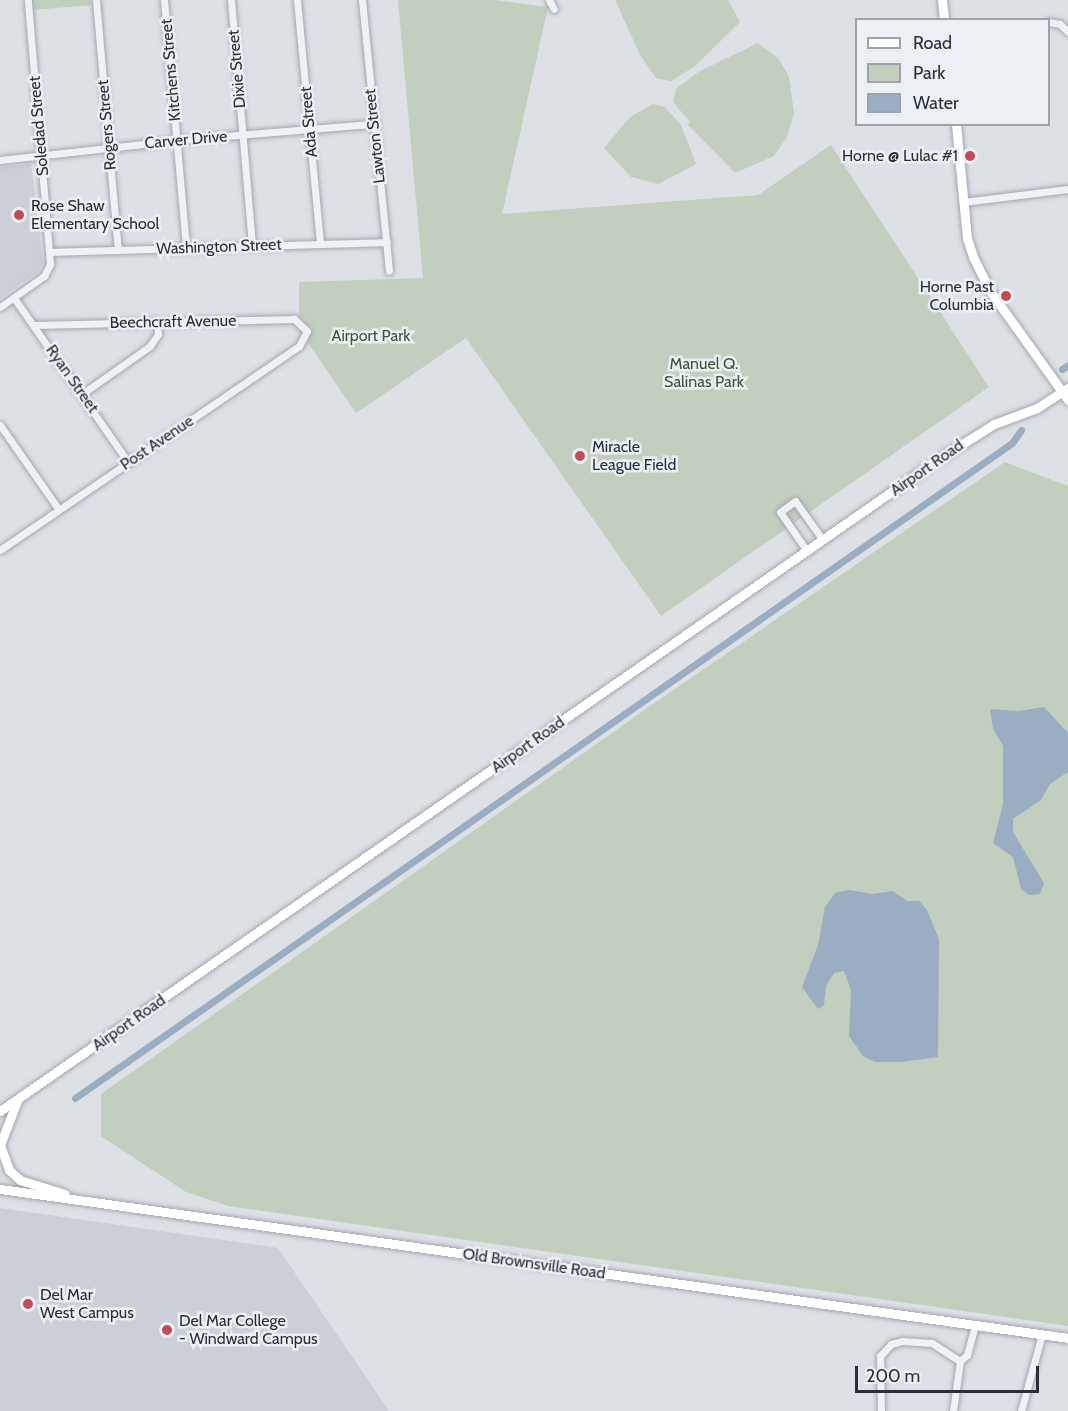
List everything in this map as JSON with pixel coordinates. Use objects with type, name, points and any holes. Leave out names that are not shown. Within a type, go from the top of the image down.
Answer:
[{"type":"main road","points":[[942,0],[944,18]]},
{"type":"main road","points":[[956,126],[967,238],[980,273],[1066,393]]},
{"type":"main road","name":"Airport Road","points":[[0,1110],[17,1101],[972,437],[1066,393]]},
{"type":"main road","points":[[17,1101],[0,1145],[9,1170],[20,1180],[90,1202]]},
{"type":"main road","name":"Old Brownsville Road","points":[[0,1189],[1068,1338]]},
{"type":"street","name":"Soledad Street","points":[[28,0],[51,252]]},
{"type":"street","name":"Rogers Street","points":[[96,0],[118,250]]},
{"type":"street","name":"Kitchens Street","points":[[164,0],[186,248]]},
{"type":"street","name":"Dixie Street","points":[[231,0],[252,246]]},
{"type":"street","name":"Ada Street","points":[[297,0],[320,244]]},
{"type":"street","name":"Lawton Street","points":[[362,0],[389,271]]},
{"type":"street","points":[[549,0],[554,9]]},
{"type":"street","points":[[1050,22],[1060,24],[1068,32]]},
{"type":"street","name":"Carver Drive","points":[[0,160],[177,140],[373,124]]},
{"type":"street","points":[[963,202],[1068,189]]},
{"type":"street","name":"Washington Street","points":[[51,252],[387,242]]},
{"type":"street","points":[[0,307],[44,276],[51,252]]},
{"type":"street","name":"Ryan Street","points":[[14,298],[128,462]]},
{"type":"street","name":"Beechcraft Avenue","points":[[34,325],[294,320],[307,331]]},
{"type":"street","points":[[44,340],[56,323]]},
{"type":"street","points":[[82,394],[150,346],[158,334],[157,323]]},
{"type":"street","name":"Post Avenue","points":[[0,550],[299,346],[307,331]]},
{"type":"street","points":[[0,425],[59,510]]},
{"type":"street","points":[[807,551],[780,512],[795,501],[823,540]]},
{"type":"street","points":[[953,1411],[960,1361],[968,1355],[975,1325]]},
{"type":"street","points":[[1021,1411],[1042,1334]]},
{"type":"street","points":[[881,1411],[880,1356],[891,1344],[902,1341],[932,1343],[960,1361]]},
{"type":"shaded area","name":"Rose Shaw Elementary School","points":[[31,164],[43,264],[38,272],[0,298],[0,167]]},
{"type":"shaded area","name":"Del Mar College - Windward Campus","points":[[0,1208],[278,1248],[389,1411],[0,1411]]},
{"type":"green space","points":[[32,0],[90,0],[91,5],[33,10]]},
{"type":"green space","name":"Manuel Q. Salinas Park","points":[[398,0],[494,0],[548,7],[502,214],[758,195],[831,145],[989,387],[661,616],[466,338],[356,413],[308,343],[311,329],[299,316],[299,282],[423,278]]},
{"type":"green space","points":[[615,0],[728,0],[740,22],[694,67],[671,81],[656,78],[640,55]]},
{"type":"green space","points":[[758,43],[779,59],[789,77],[794,113],[787,137],[774,156],[735,173],[688,125],[690,122],[673,102],[676,89],[698,72]]},
{"type":"green space","points":[[653,104],[665,107],[681,125],[696,164],[658,184],[631,177],[604,148],[630,117]]},
{"type":"green space","points":[[1005,462],[1068,486],[1068,1326],[228,1206],[186,1192],[101,1136],[101,1094],[653,704]]},
{"type":"water","points":[[1044,707],[1068,733],[1068,772],[1050,784],[1041,800],[1013,819],[1013,832],[1044,883],[1040,894],[1029,895],[1021,889],[1013,857],[993,843],[1003,804],[1003,746],[993,729],[990,709],[1019,711]]},
{"type":"water","points":[[850,890],[872,894],[893,891],[907,901],[919,901],[927,910],[939,939],[938,1057],[901,1062],[875,1062],[863,1056],[849,1036],[851,990],[844,971],[834,973],[826,986],[824,1005],[818,1009],[802,987],[818,945],[825,907],[836,892]]},
{"type":"waterway","points":[[1062,369],[1068,365]]},
{"type":"waterway","points":[[75,1098],[1012,443],[1021,430]]},
{"type":"place","name":"Horne @ Lulac #1","points":[[970,156]]},
{"type":"place","name":"Rose Shaw Elementary School","points":[[19,215]]},
{"type":"place","name":"Horne Past Columbia","points":[[1006,296]]},
{"type":"place","name":"Miracle League Field","points":[[580,456]]},
{"type":"place","name":"Del Mar West Campus","points":[[28,1304]]},
{"type":"place","name":"Del Mar College - Windward Campus","points":[[167,1330]]},
{"type":"park label","name":"Airport Park","points":[[371,336]]}]
